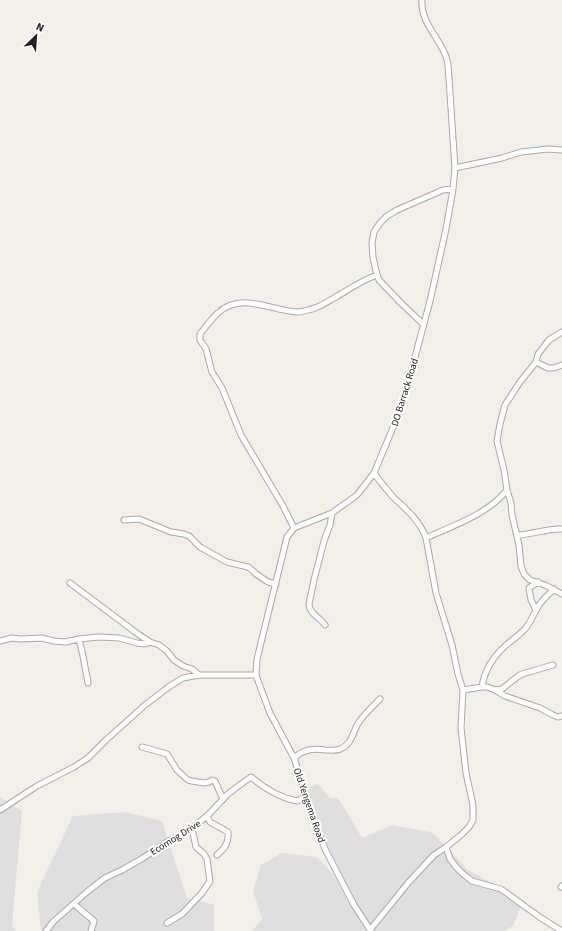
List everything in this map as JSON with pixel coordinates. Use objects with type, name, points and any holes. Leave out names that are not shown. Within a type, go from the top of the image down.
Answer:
[{"type":"street","name":"DO Barrack Road","points":[[294,528],[332,513],[356,495],[374,473],[400,411],[430,301],[453,189],[455,168],[448,64],[444,52],[424,18],[422,0]]},
{"type":"street","points":[[455,168],[502,158],[521,152],[562,150]]},
{"type":"street","points":[[423,324],[412,315],[379,280],[373,257],[372,243],[374,232],[387,216],[396,210],[443,190],[453,189]]},
{"type":"street","points":[[0,810],[37,786],[88,758],[136,714],[170,686],[183,678],[199,675],[256,675],[257,659],[287,537],[294,528],[241,435],[222,388],[212,372],[206,349],[200,340],[200,334],[218,312],[229,305],[239,303],[262,304],[298,312],[324,305],[367,278],[377,275]]},
{"type":"street","points":[[562,332],[549,340],[538,354],[536,362],[520,382],[505,405],[497,441],[511,503],[512,515],[519,545],[521,566],[524,574],[530,580],[538,582],[562,594]]},
{"type":"street","points":[[536,362],[548,368],[554,368],[562,365]]},
{"type":"street","points":[[371,931],[408,883],[434,855],[469,828],[473,820],[473,805],[461,739],[463,690],[452,645],[436,593],[426,538],[423,529],[409,511],[393,497],[374,473]]},
{"type":"street","points":[[426,538],[480,514],[507,490]]},
{"type":"street","points":[[325,625],[321,619],[311,611],[309,604],[332,513]]},
{"type":"street","points":[[124,520],[139,519],[171,532],[189,536],[200,547],[227,562],[248,567],[268,582],[276,584]]},
{"type":"street","points":[[517,535],[562,529]]},
{"type":"street","points":[[536,610],[529,588],[538,582]]},
{"type":"street","points":[[70,583],[150,642],[159,645],[167,651],[174,660],[183,666],[192,669],[199,675]]},
{"type":"street","points":[[482,687],[487,668],[496,655],[524,629],[532,619],[538,606],[554,589]]},
{"type":"street","points":[[0,641],[12,638],[42,638],[65,642],[99,637],[119,638],[145,644],[150,642]]},
{"type":"street","points":[[80,639],[88,683]]},
{"type":"street","points":[[495,690],[502,689],[522,674],[553,665]]},
{"type":"street","name":"Old Yengema Road","points":[[256,675],[270,714],[294,758],[316,827],[326,851],[354,905],[371,931]]},
{"type":"street","points":[[463,690],[487,687],[505,696],[540,708],[558,717],[562,716]]},
{"type":"street","points":[[294,758],[302,751],[339,750],[344,747],[349,743],[358,723],[380,699]]},
{"type":"street","points":[[142,747],[167,754],[177,770],[188,780],[204,782],[209,782],[212,780],[215,781],[223,799]]},
{"type":"street","name":"Ecomog Drive","points":[[46,931],[54,921],[105,878],[122,870],[192,828],[207,816],[236,787],[252,777],[257,782],[291,800],[297,801],[306,796]]},
{"type":"street","points":[[207,816],[210,822],[228,832],[228,842],[217,855]]},
{"type":"street","points":[[167,922],[182,914],[202,893],[210,881],[207,859],[196,847],[192,828]]},
{"type":"street","points":[[446,847],[450,859],[456,867],[472,881],[484,883],[501,889],[541,918],[562,931]]},
{"type":"street","points":[[74,904],[94,921],[91,931]]},
{"type":"shaded area","points":[[318,784],[330,798],[338,798],[362,838],[392,825],[430,832],[437,837],[468,870],[523,901],[513,926],[504,931],[371,931],[317,825],[307,788]]},
{"type":"shaded area","points":[[0,797],[22,811],[12,925],[16,931],[0,931]]},
{"type":"shaded area","points":[[124,812],[162,821],[187,898],[214,905],[214,931],[41,931],[37,892],[73,816]]},
{"type":"shaded area","points":[[282,853],[317,857],[334,875],[351,907],[363,922],[367,931],[252,931],[262,919],[253,891],[261,865]]}]
